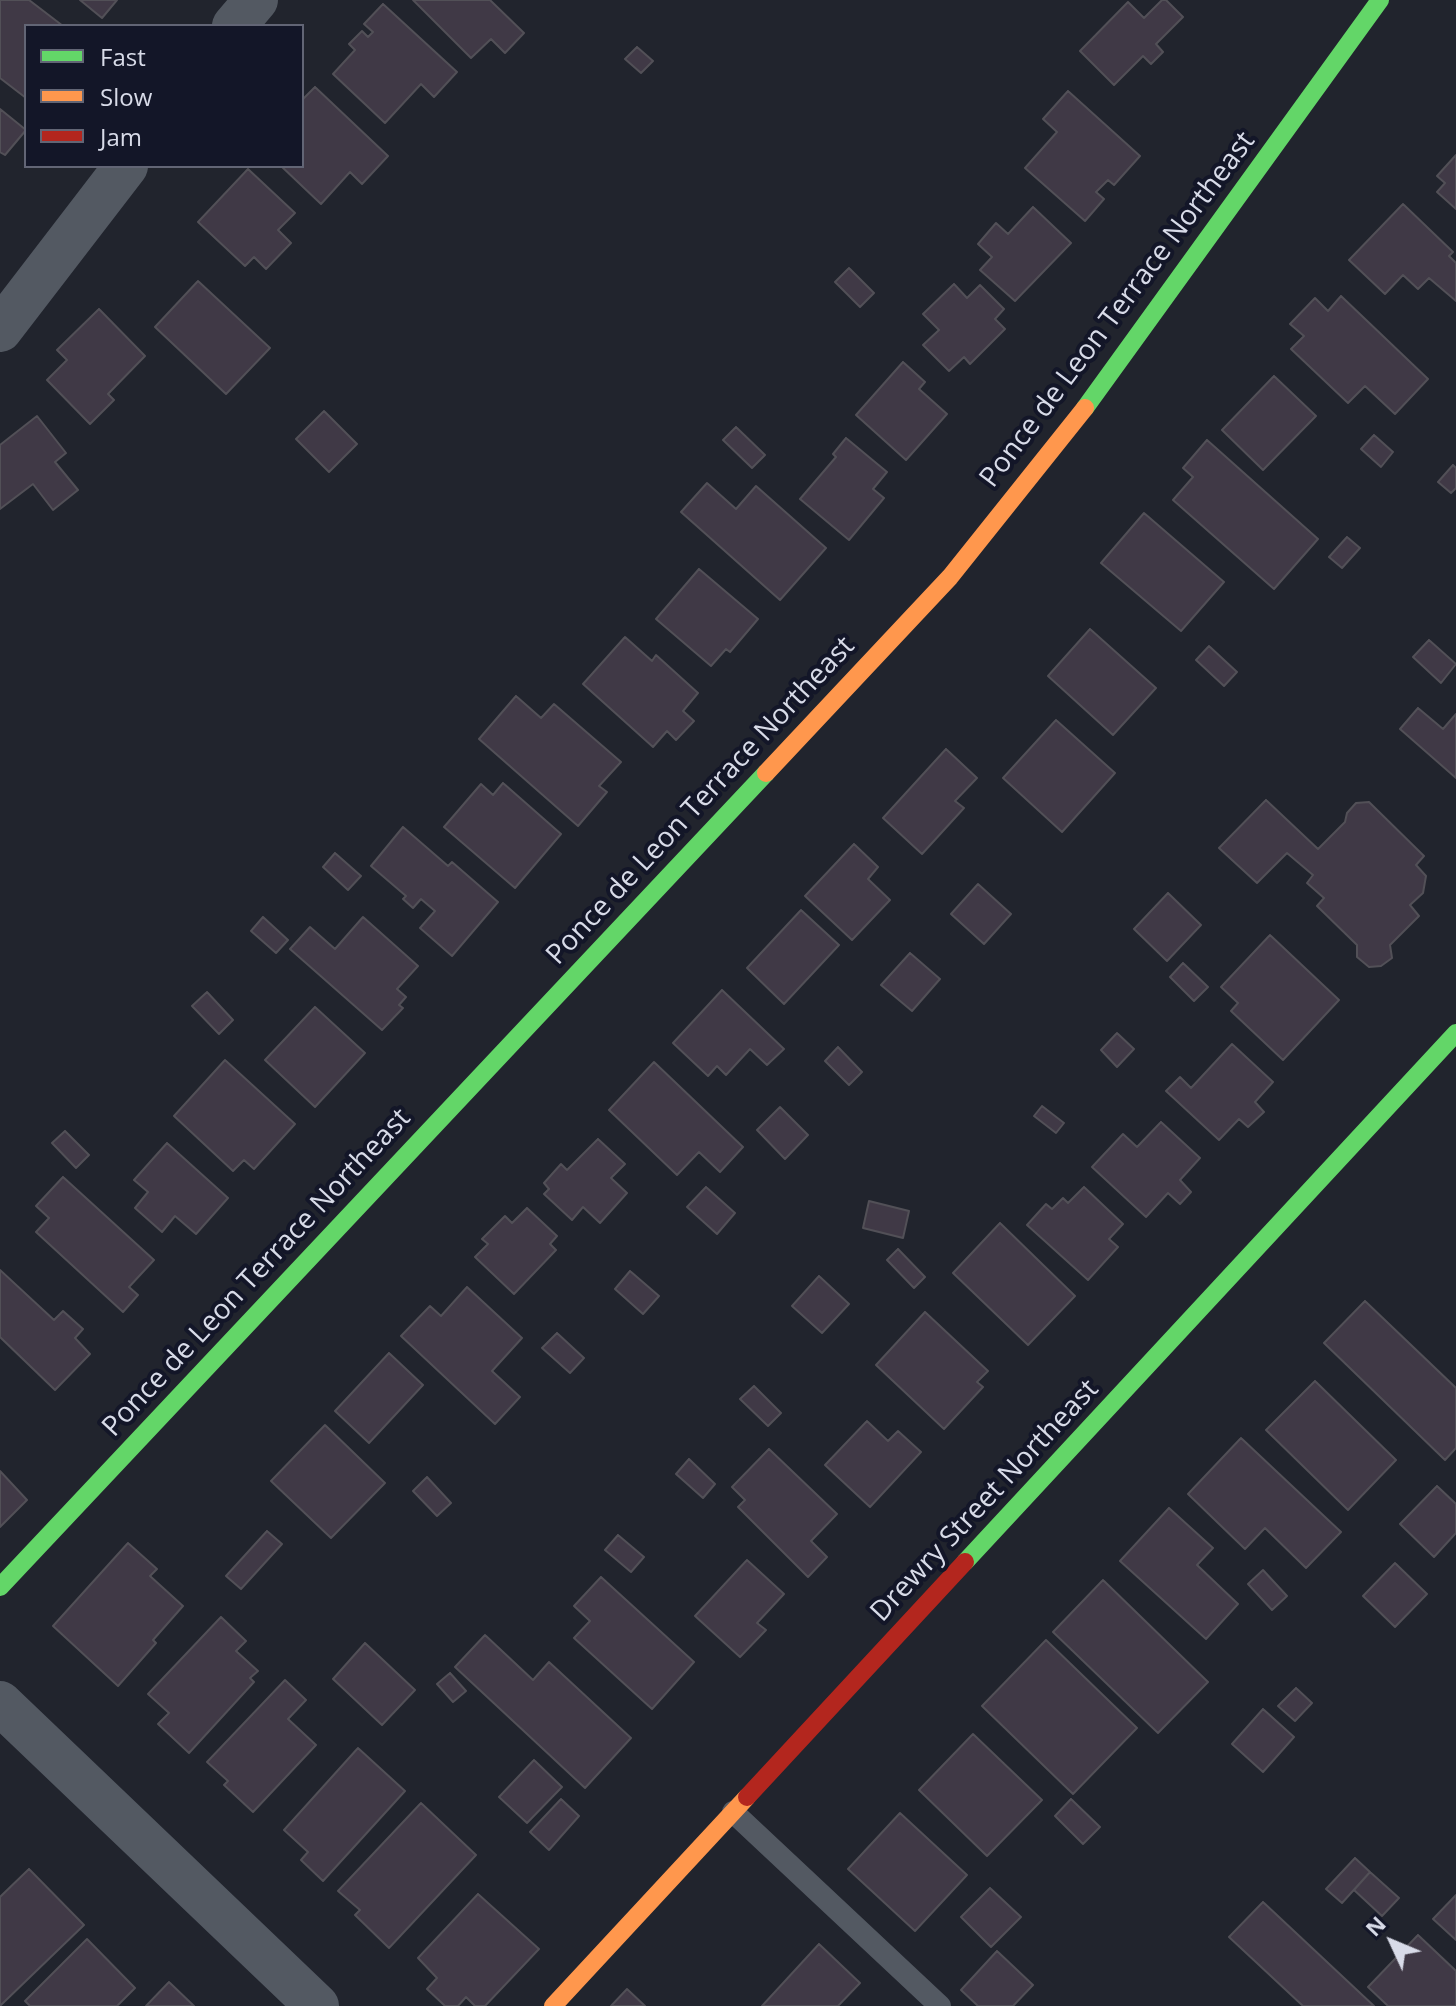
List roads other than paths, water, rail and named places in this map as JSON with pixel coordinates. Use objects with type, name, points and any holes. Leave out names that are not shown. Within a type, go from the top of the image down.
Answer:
[{"type":"street","points":[[236,24],[256,0]]},
{"type":"street","name":"Ponce de Leon Terrace Northeast","points":[[0,1587],[950,577],[1089,403],[1380,0]]},
{"type":"street","points":[[0,330],[124,168]]},
{"type":"street","name":"Drewry Street Northeast","points":[[553,2006],[1456,1033]]},
{"type":"street","points":[[0,1703],[317,2006]]},
{"type":"lane","points":[[733,1812],[940,2006]]}]
